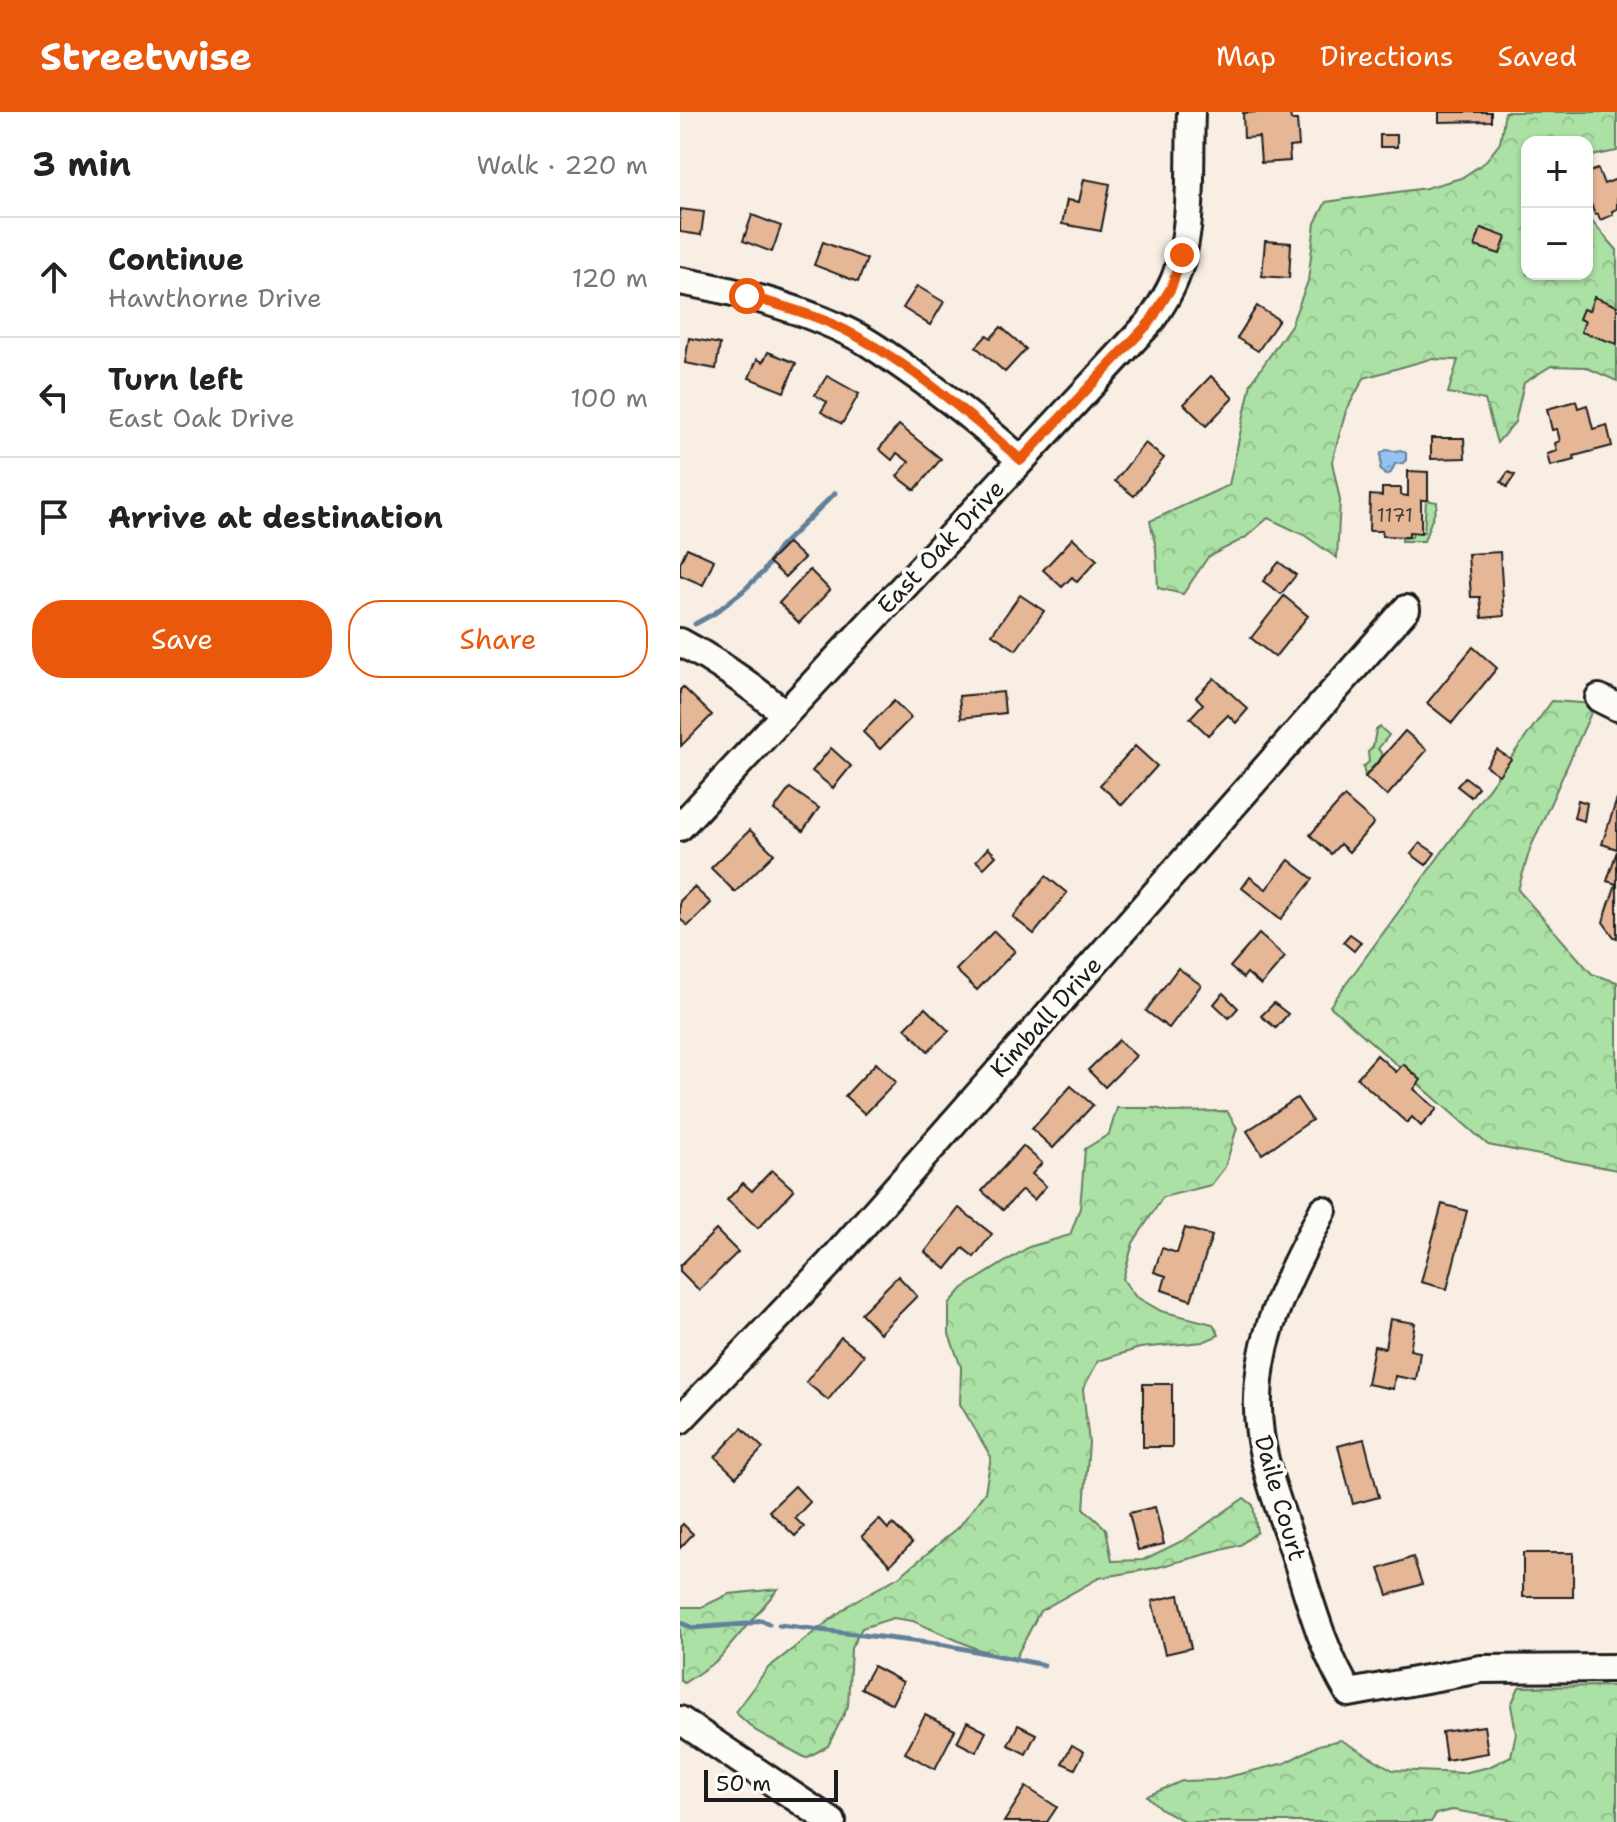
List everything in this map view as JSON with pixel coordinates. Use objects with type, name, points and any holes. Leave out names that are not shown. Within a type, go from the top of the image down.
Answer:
[{"type":"street","name":"East Oak Drive","points":[[680,827],[1150,322],[1171,288],[1186,235],[1191,112]]},
{"type":"street","points":[[680,281],[788,308],[863,340],[934,388],[1021,460]]},
{"type":"street","name":"Kimball Drive","points":[[680,1420],[829,1264],[1406,609]]},
{"type":"street","points":[[680,642],[754,688],[785,714]]},
{"type":"street","name":"Daile Court","points":[[1323,1210],[1285,1284],[1268,1328],[1258,1407],[1260,1434],[1275,1495],[1324,1643],[1334,1669],[1349,1693],[1481,1669],[1617,1668]]},
{"type":"street","points":[[680,1720],[832,1822]]},
{"type":"green space","points":[[1505,112],[1617,112],[1617,151],[1593,156],[1593,136],[1521,136],[1521,280],[1593,280],[1593,223],[1617,250],[1617,381],[1585,367],[1551,366],[1524,383],[1515,422],[1497,443],[1485,400],[1448,393],[1458,360],[1430,359],[1364,378],[1346,411],[1332,462],[1340,500],[1337,558],[1304,535],[1268,518],[1245,538],[1208,557],[1183,594],[1158,588],[1156,548],[1150,521],[1229,485],[1251,383],[1291,325],[1308,281],[1315,223],[1326,202],[1426,188],[1461,178],[1484,163],[1500,143]]},
{"type":"green space","points":[[1426,500],[1437,502],[1437,505],[1424,541],[1402,541],[1402,538],[1412,537],[1413,532],[1424,532]]},
{"type":"green space","points":[[1552,701],[1595,704],[1530,849],[1518,890],[1592,974],[1617,982],[1617,1170],[1488,1145],[1330,1006]]},
{"type":"green space","points":[[1380,727],[1389,735],[1378,749],[1383,755],[1365,776],[1363,767],[1369,762],[1368,752]]},
{"type":"green space","points":[[1117,1108],[1155,1108],[1171,1112],[1227,1111],[1237,1128],[1225,1167],[1211,1185],[1163,1197],[1133,1243],[1123,1279],[1135,1296],[1161,1311],[1213,1324],[1219,1335],[1203,1342],[1140,1348],[1098,1361],[1083,1389],[1089,1443],[1084,1509],[1106,1529],[1112,1561],[1143,1560],[1184,1540],[1244,1498],[1253,1505],[1257,1532],[1240,1545],[1155,1568],[1099,1578],[1040,1611],[1015,1659],[977,1649],[913,1621],[893,1618],[862,1628],[851,1648],[848,1706],[828,1746],[806,1758],[756,1731],[735,1712],[768,1668],[853,1602],[900,1576],[959,1527],[985,1492],[991,1457],[960,1404],[961,1367],[949,1334],[949,1304],[963,1288],[1029,1247],[1070,1235],[1080,1208],[1085,1149],[1109,1134]]},
{"type":"green space","points":[[778,1589],[718,1660],[684,1683],[680,1681],[680,1607],[702,1607],[729,1594]]},
{"type":"green space","points":[[1617,1686],[1617,1822],[1523,1822],[1453,1810],[1436,1814],[1431,1822],[1186,1822],[1161,1809],[1147,1796],[1182,1781],[1215,1780],[1285,1763],[1319,1745],[1341,1740],[1393,1770],[1463,1773],[1489,1767],[1511,1756],[1516,1733],[1511,1705],[1519,1687]]},
{"type":"water","points":[[1401,450],[1406,453],[1406,460],[1395,464],[1391,473],[1385,475],[1380,469],[1381,453]]},
{"type":"building","points":[[1290,112],[1291,120],[1297,120],[1299,146],[1289,147],[1290,161],[1261,163],[1259,137],[1244,138],[1243,113]]},
{"type":"building","points":[[1439,112],[1491,112],[1491,121],[1439,122]]},
{"type":"building","points":[[1380,135],[1397,135],[1397,147],[1380,147]]},
{"type":"building","points":[[1598,169],[1604,184],[1617,179],[1617,209],[1612,211],[1613,215],[1600,220],[1593,210],[1593,171]]},
{"type":"building","points":[[1084,179],[1110,184],[1101,231],[1062,224],[1067,200],[1079,202]]},
{"type":"building","points":[[680,209],[704,212],[701,235],[680,232]]},
{"type":"building","points":[[752,215],[781,226],[772,252],[743,241]]},
{"type":"building","points":[[1481,228],[1506,237],[1500,254],[1475,246]]},
{"type":"building","points":[[1265,241],[1291,243],[1289,278],[1262,276]]},
{"type":"building","points":[[823,242],[867,259],[858,282],[814,265]]},
{"type":"building","points":[[917,286],[944,302],[930,325],[903,308]]},
{"type":"building","points":[[1594,297],[1617,306],[1617,344],[1581,332],[1585,321],[1579,319],[1583,309],[1589,311]]},
{"type":"building","points":[[1257,306],[1279,320],[1258,351],[1237,338]]},
{"type":"building","points":[[1001,327],[1026,349],[1005,372],[976,347],[987,335],[991,338]]},
{"type":"building","points":[[689,338],[720,344],[716,369],[685,363]]},
{"type":"building","points":[[768,352],[796,363],[784,392],[749,378],[757,359],[763,362]]},
{"type":"building","points":[[827,376],[859,394],[842,424],[821,412],[827,402],[815,395]]},
{"type":"building","points":[[1211,376],[1233,398],[1206,426],[1184,404]]},
{"type":"building","points":[[1576,401],[1578,408],[1587,405],[1593,429],[1607,425],[1612,446],[1550,466],[1547,454],[1557,451],[1555,443],[1560,441],[1557,429],[1552,430],[1547,409]]},
{"type":"building","points":[[899,425],[941,459],[915,490],[897,476],[909,462],[897,453],[892,460],[879,449]]},
{"type":"building","points":[[1431,438],[1464,438],[1465,458],[1431,459]]},
{"type":"building","points":[[1145,443],[1164,458],[1134,496],[1115,481]]},
{"type":"building","points":[[1408,471],[1428,472],[1428,500],[1421,500],[1421,533],[1409,532],[1409,537],[1382,536],[1382,531],[1369,531],[1370,495],[1382,496],[1382,488],[1401,488],[1401,495],[1408,496]]},
{"type":"building","points":[[1508,472],[1515,475],[1507,487],[1501,482]]},
{"type":"building","points":[[1073,538],[1097,560],[1077,582],[1072,577],[1062,587],[1043,570]]},
{"type":"building","points":[[788,543],[804,558],[785,577],[769,562]]},
{"type":"building","points":[[687,548],[714,560],[703,585],[680,575],[680,563]]},
{"type":"building","points":[[1500,552],[1504,616],[1482,618],[1480,597],[1471,597],[1468,554]]},
{"type":"building","points":[[1279,562],[1296,575],[1281,594],[1263,581]]},
{"type":"building","points":[[810,570],[830,590],[799,623],[779,603]]},
{"type":"building","points":[[1020,595],[1044,611],[1016,650],[992,634]]},
{"type":"building","points":[[1284,596],[1308,616],[1275,657],[1251,638]]},
{"type":"building","points":[[1473,647],[1497,668],[1452,723],[1427,703]]},
{"type":"building","points":[[1214,678],[1248,709],[1236,723],[1228,715],[1208,735],[1190,718],[1203,704],[1196,697]]},
{"type":"building","points":[[683,687],[712,715],[681,746],[680,690]]},
{"type":"building","points":[[1003,692],[1005,713],[961,718],[959,696]]},
{"type":"building","points":[[894,701],[911,718],[880,749],[863,732]]},
{"type":"building","points":[[1405,731],[1427,750],[1387,796],[1365,777]]},
{"type":"building","points":[[1135,746],[1157,766],[1122,805],[1100,785]]},
{"type":"building","points":[[831,748],[851,766],[833,788],[812,771]]},
{"type":"building","points":[[1497,750],[1511,759],[1499,775],[1486,766]]},
{"type":"building","points":[[1465,777],[1478,787],[1471,797],[1457,786]]},
{"type":"building","points":[[790,788],[819,808],[803,831],[774,810]]},
{"type":"building","points":[[1344,797],[1374,823],[1349,852],[1340,844],[1331,854],[1310,835]]},
{"type":"building","points":[[1617,799],[1617,849],[1602,844]]},
{"type":"building","points":[[1578,800],[1587,803],[1584,821],[1574,818]]},
{"type":"building","points":[[750,830],[774,854],[735,892],[711,868]]},
{"type":"building","points":[[1420,843],[1435,853],[1426,865],[1411,854]]},
{"type":"building","points":[[988,848],[996,856],[984,868],[976,861]]},
{"type":"building","points":[[1617,851],[1617,938],[1603,922],[1616,884],[1607,881]]},
{"type":"building","points":[[1289,860],[1313,879],[1281,919],[1242,888],[1250,877],[1266,889]]},
{"type":"building","points":[[1046,876],[1067,893],[1034,934],[1013,917]]},
{"type":"building","points":[[694,887],[711,903],[688,926],[680,919],[680,901]]},
{"type":"building","points":[[994,931],[1015,951],[977,990],[956,970]]},
{"type":"building","points":[[1259,934],[1285,957],[1261,985],[1247,973],[1243,978],[1230,967]]},
{"type":"building","points":[[1350,934],[1361,942],[1354,951],[1343,942]]},
{"type":"building","points":[[1178,968],[1201,985],[1169,1028],[1146,1011]]},
{"type":"building","points":[[1223,993],[1238,1008],[1229,1018],[1214,1004]]},
{"type":"building","points":[[1274,1003],[1288,1014],[1276,1028],[1261,1016]]},
{"type":"building","points":[[925,1008],[949,1031],[928,1051],[905,1028]]},
{"type":"building","points":[[1119,1040],[1136,1056],[1105,1087],[1088,1070]]},
{"type":"building","points":[[1377,1055],[1396,1072],[1403,1064],[1421,1080],[1414,1089],[1437,1109],[1421,1126],[1412,1117],[1407,1123],[1357,1078]]},
{"type":"building","points":[[876,1063],[896,1082],[865,1114],[845,1096]]},
{"type":"building","points":[[1071,1086],[1093,1105],[1053,1148],[1032,1129]]},
{"type":"building","points":[[1297,1098],[1312,1120],[1262,1154],[1247,1131]]},
{"type":"building","points":[[1023,1146],[1042,1163],[1032,1174],[1046,1186],[1034,1200],[1022,1190],[1003,1210],[982,1191]]},
{"type":"building","points":[[772,1170],[794,1190],[758,1228],[727,1200],[743,1183],[752,1191]]},
{"type":"building","points":[[1442,1204],[1467,1211],[1447,1289],[1421,1282]]},
{"type":"building","points":[[959,1208],[992,1234],[974,1257],[963,1248],[946,1269],[925,1252]]},
{"type":"building","points":[[1185,1228],[1212,1236],[1191,1300],[1162,1290],[1166,1276],[1154,1272],[1162,1248],[1177,1253]]},
{"type":"building","points":[[716,1230],[738,1252],[699,1290],[680,1271],[680,1266]]},
{"type":"building","points":[[898,1276],[917,1296],[880,1333],[861,1313]]},
{"type":"building","points":[[1390,1319],[1415,1323],[1410,1350],[1420,1352],[1416,1380],[1395,1376],[1393,1389],[1367,1384],[1374,1346],[1385,1348]]},
{"type":"building","points":[[841,1337],[864,1355],[828,1400],[806,1382]]},
{"type":"building","points":[[1143,1384],[1172,1384],[1172,1447],[1143,1447]]},
{"type":"building","points":[[742,1428],[763,1448],[736,1477],[715,1457]]},
{"type":"building","points":[[1364,1439],[1379,1497],[1353,1504],[1338,1446]]},
{"type":"building","points":[[795,1486],[810,1502],[795,1518],[804,1527],[795,1536],[769,1511]]},
{"type":"building","points":[[1155,1507],[1164,1544],[1138,1550],[1129,1513]]},
{"type":"building","points":[[879,1519],[888,1529],[893,1524],[912,1543],[890,1565],[862,1536]]},
{"type":"building","points":[[683,1524],[693,1534],[680,1548],[680,1527]]},
{"type":"building","points":[[1523,1553],[1573,1553],[1573,1597],[1523,1597]]},
{"type":"building","points":[[1413,1557],[1422,1584],[1388,1595],[1379,1569]]},
{"type":"building","points":[[1179,1595],[1191,1648],[1165,1654],[1152,1601]]},
{"type":"building","points":[[873,1666],[903,1682],[892,1704],[861,1688]]},
{"type":"building","points":[[925,1715],[955,1730],[935,1769],[905,1753]]},
{"type":"building","points":[[967,1722],[986,1732],[976,1752],[957,1742]]},
{"type":"building","points":[[1018,1725],[1036,1734],[1026,1754],[1008,1745]]},
{"type":"building","points":[[1484,1726],[1488,1753],[1446,1760],[1442,1732]]},
{"type":"building","points":[[1072,1745],[1084,1752],[1075,1769],[1062,1763]]},
{"type":"building","points":[[1026,1787],[1057,1807],[1047,1822],[1004,1822]]},
{"type":"waterway","points":[[695,624],[743,591],[763,572],[780,547],[835,493]]},
{"type":"waterway","points":[[680,1622],[692,1628],[761,1620],[769,1624]]},
{"type":"waterway","points":[[779,1625],[945,1645],[1044,1665]]},
{"type":"route","points":[[747,296],[829,323],[863,340],[934,388],[1021,460],[1150,322],[1171,288],[1182,255]]}]
